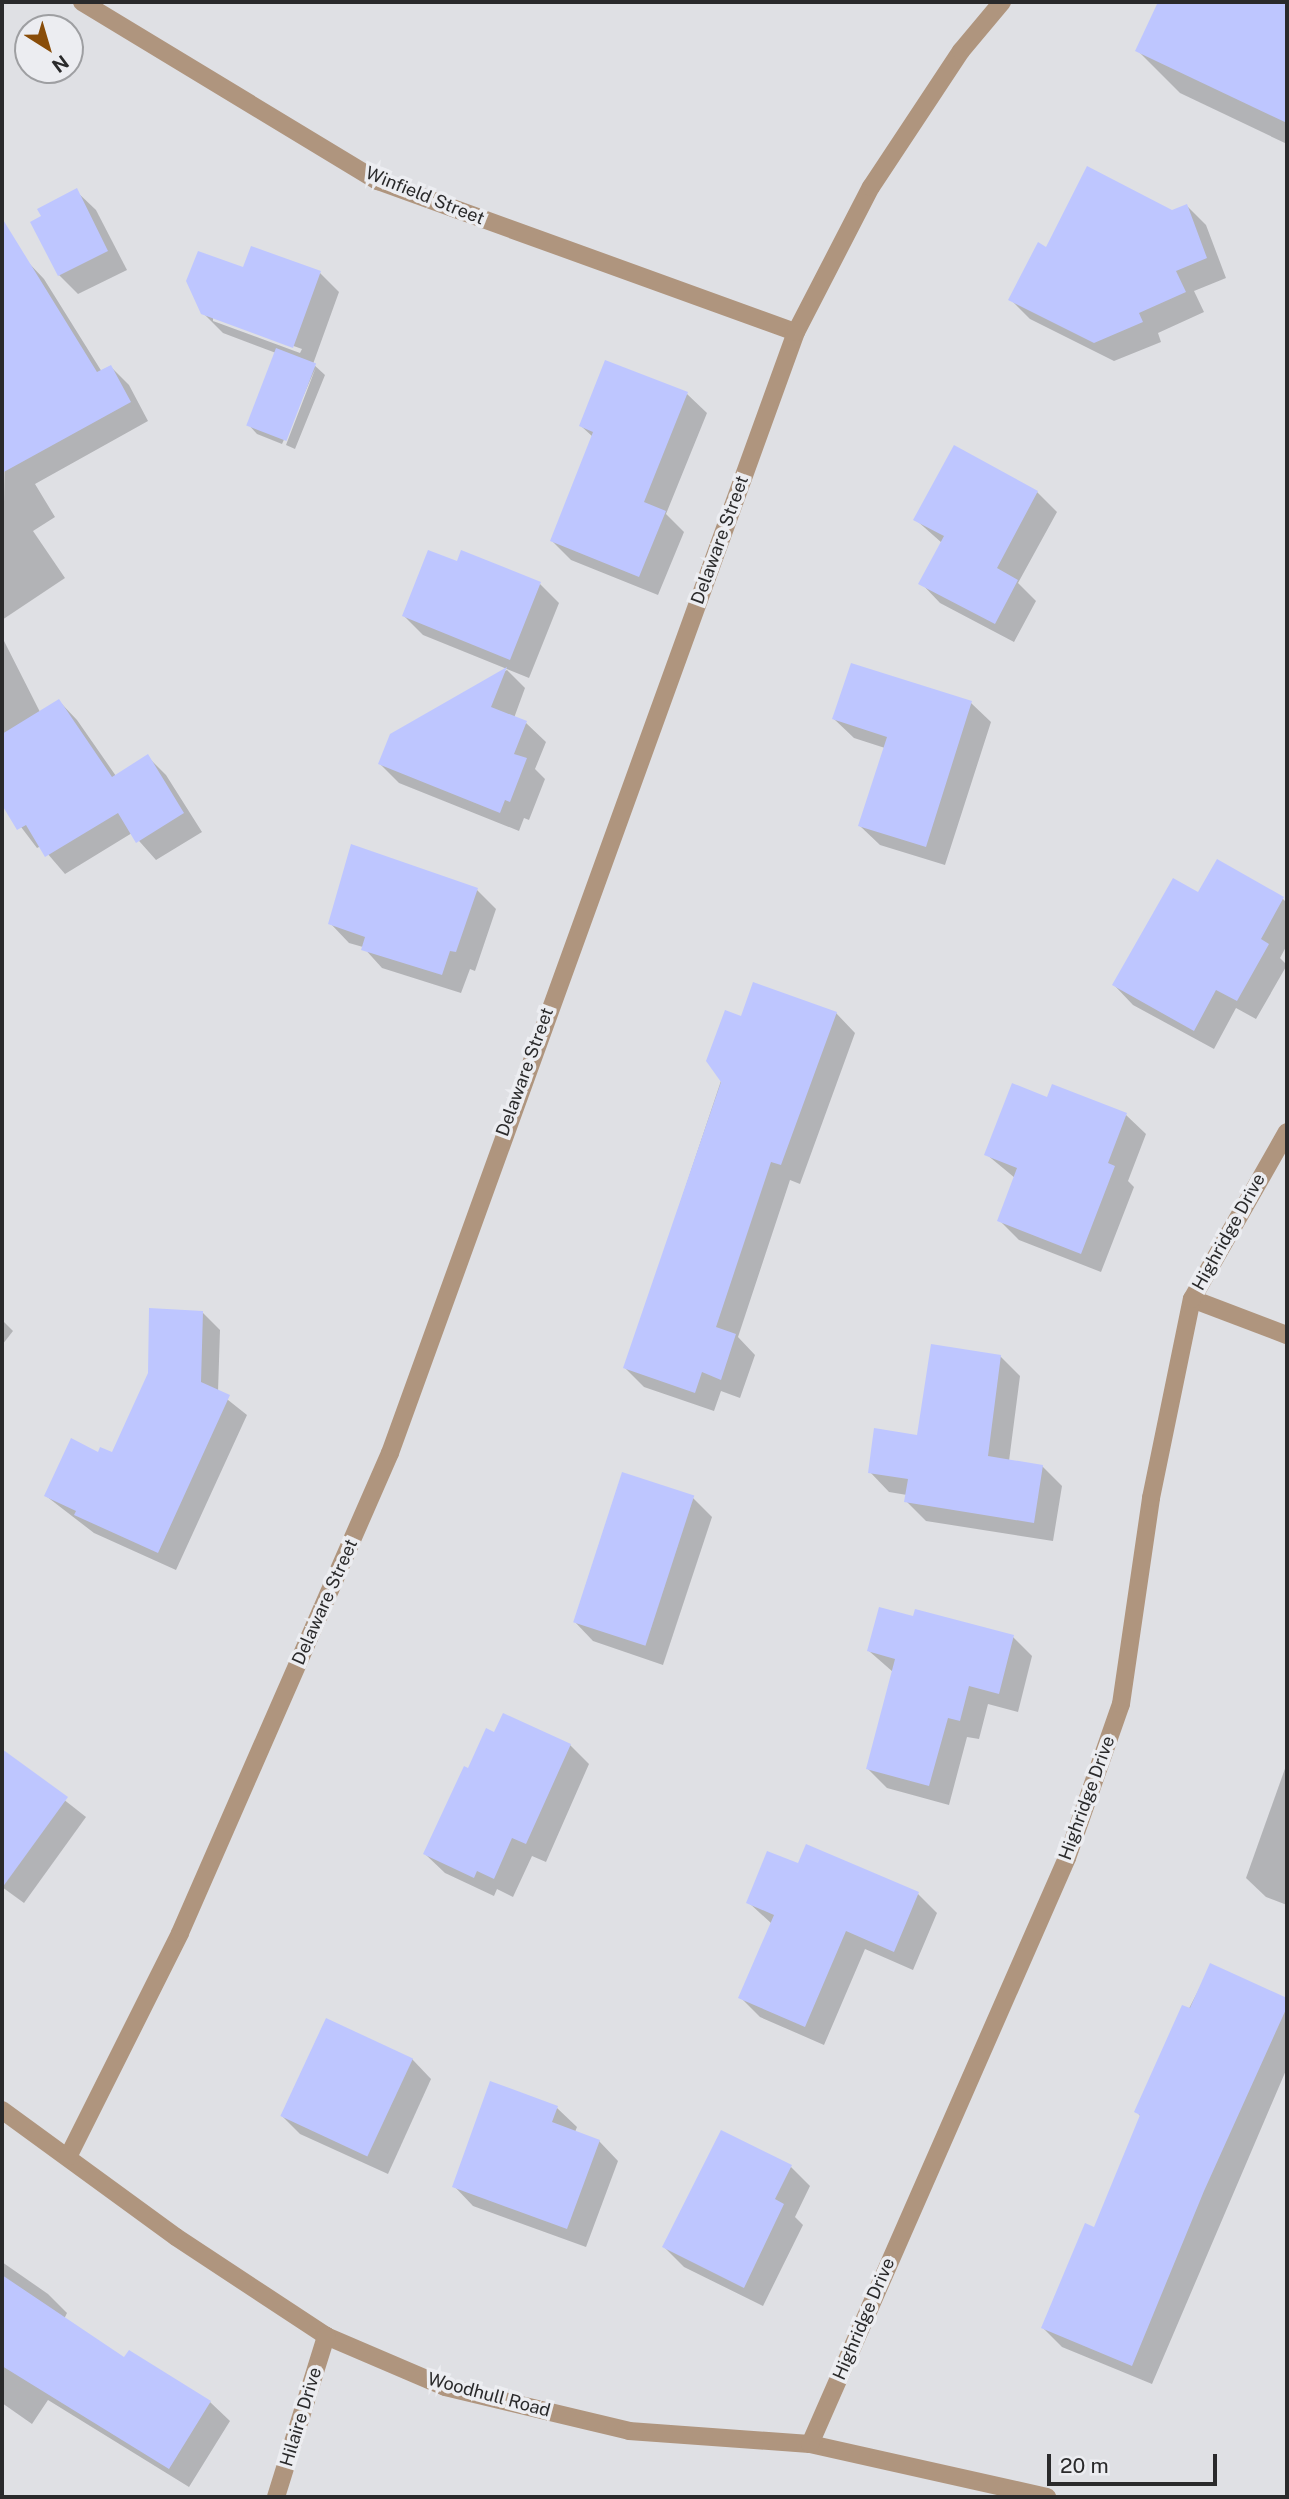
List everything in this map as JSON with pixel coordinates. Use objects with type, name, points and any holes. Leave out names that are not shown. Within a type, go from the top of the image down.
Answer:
[{"type":"street","name":"Winfield Street","points":[[82,2],[378,181],[796,332]]},
{"type":"street","name":"Delaware Street","points":[[68,2157],[180,1933],[390,1453],[796,332],[871,187],[961,51],[1002,2]]},
{"type":"street","name":"Highridge Drive","points":[[810,2444],[1067,1858],[1121,1704],[1151,1498],[1192,1299],[1287,1132]]},
{"type":"street","points":[[1192,1299],[1287,1335]]},
{"type":"street","name":"Woodhull Road","points":[[2,2110],[176,2237],[326,2336],[444,2387],[629,2431],[810,2444],[1047,2497]]},
{"type":"street","name":"Hilaire Drive","points":[[276,2497],[326,2336]]},
{"type":"building","points":[[1158,2],[1287,2],[1287,123],[1135,51]]},
{"type":"building","points":[[1087,166],[1172,210],[1187,204],[1207,258],[1176,271],[1186,292],[1139,313],[1143,322],[1094,343],[1008,300],[1038,242],[1046,247]]},
{"type":"building","points":[[77,188],[108,251],[58,276],[30,222],[41,216],[37,209]]},
{"type":"building","points":[[2,218],[97,372],[111,365],[131,402],[2,473]]},
{"type":"building","points":[[251,246],[321,271],[293,348],[201,314],[186,281],[198,251],[243,267]]},
{"type":"building","points":[[276,348],[316,363],[286,441],[246,425]]},
{"type":"building","points":[[605,360],[688,392],[644,502],[666,511],[639,577],[550,541],[593,432],[579,426]]},
{"type":"building","points":[[954,445],[1038,491],[997,568],[1018,580],[995,624],[918,584],[944,536],[913,520]]},
{"type":"building","points":[[428,550],[457,561],[461,550],[541,582],[510,660],[402,616]]},
{"type":"building","points":[[851,663],[972,701],[926,847],[858,826],[887,737],[832,719]]},
{"type":"building","points":[[507,667],[491,707],[527,721],[514,754],[527,758],[510,802],[505,800],[500,813],[378,764],[390,734]]},
{"type":"building","points":[[59,699],[112,777],[148,754],[184,813],[136,843],[118,813],[45,857],[26,825],[17,830],[2,805],[2,734]]},
{"type":"building","points":[[351,844],[478,888],[456,952],[450,951],[442,975],[361,950],[365,937],[328,924]]},
{"type":"building","points":[[1217,859],[1284,897],[1261,939],[1269,944],[1237,1001],[1216,990],[1194,1031],[1112,985],[1173,878],[1198,892]]},
{"type":"building","points":[[753,982],[837,1012],[781,1165],[771,1162],[716,1327],[736,1334],[721,1380],[702,1372],[695,1393],[623,1368],[721,1082],[706,1061],[725,1010],[741,1016]]},
{"type":"building","points":[[1012,1083],[1047,1097],[1052,1084],[1127,1113],[1108,1163],[1115,1166],[1081,1254],[997,1221],[1017,1168],[984,1155]]},
{"type":"building","points":[[149,1308],[203,1311],[201,1382],[230,1395],[158,1553],[74,1515],[76,1511],[44,1496],[71,1438],[98,1452],[100,1447],[112,1452],[148,1373]]},
{"type":"building","points":[[931,1344],[1001,1355],[988,1456],[1043,1465],[1034,1523],[904,1502],[908,1479],[868,1473],[874,1428],[917,1435]]},
{"type":"building","points":[[622,1472],[694,1495],[645,1646],[573,1622]]},
{"type":"building","points":[[879,1607],[913,1616],[915,1609],[1014,1635],[999,1694],[969,1686],[960,1721],[948,1718],[929,1786],[866,1769],[895,1659],[867,1651]]},
{"type":"building","points":[[503,1713],[571,1744],[526,1844],[512,1838],[494,1879],[477,1871],[474,1878],[423,1854],[464,1766],[468,1768],[486,1728],[494,1732]]},
{"type":"building","points":[[2,1749],[68,1797],[2,1888]]},
{"type":"building","points":[[806,1844],[919,1892],[894,1952],[846,1931],[805,2027],[738,1998],[774,1915],[746,1903],[767,1851],[798,1863]]},
{"type":"building","points":[[1210,1963],[1287,1998],[1287,2007],[1204,2191],[1132,2366],[1041,2328],[1085,2223],[1094,2227],[1140,2115],[1134,2112],[1182,2005],[1190,2008]]},
{"type":"building","points":[[326,2018],[413,2059],[367,2156],[280,2116]]},
{"type":"building","points":[[490,2081],[558,2106],[552,2122],[600,2140],[567,2229],[452,2187]]},
{"type":"building","points":[[721,2130],[792,2165],[775,2199],[784,2204],[744,2288],[662,2247]]},
{"type":"building","points":[[2,2275],[124,2357],[129,2350],[211,2401],[169,2469],[2,2366]]}]
